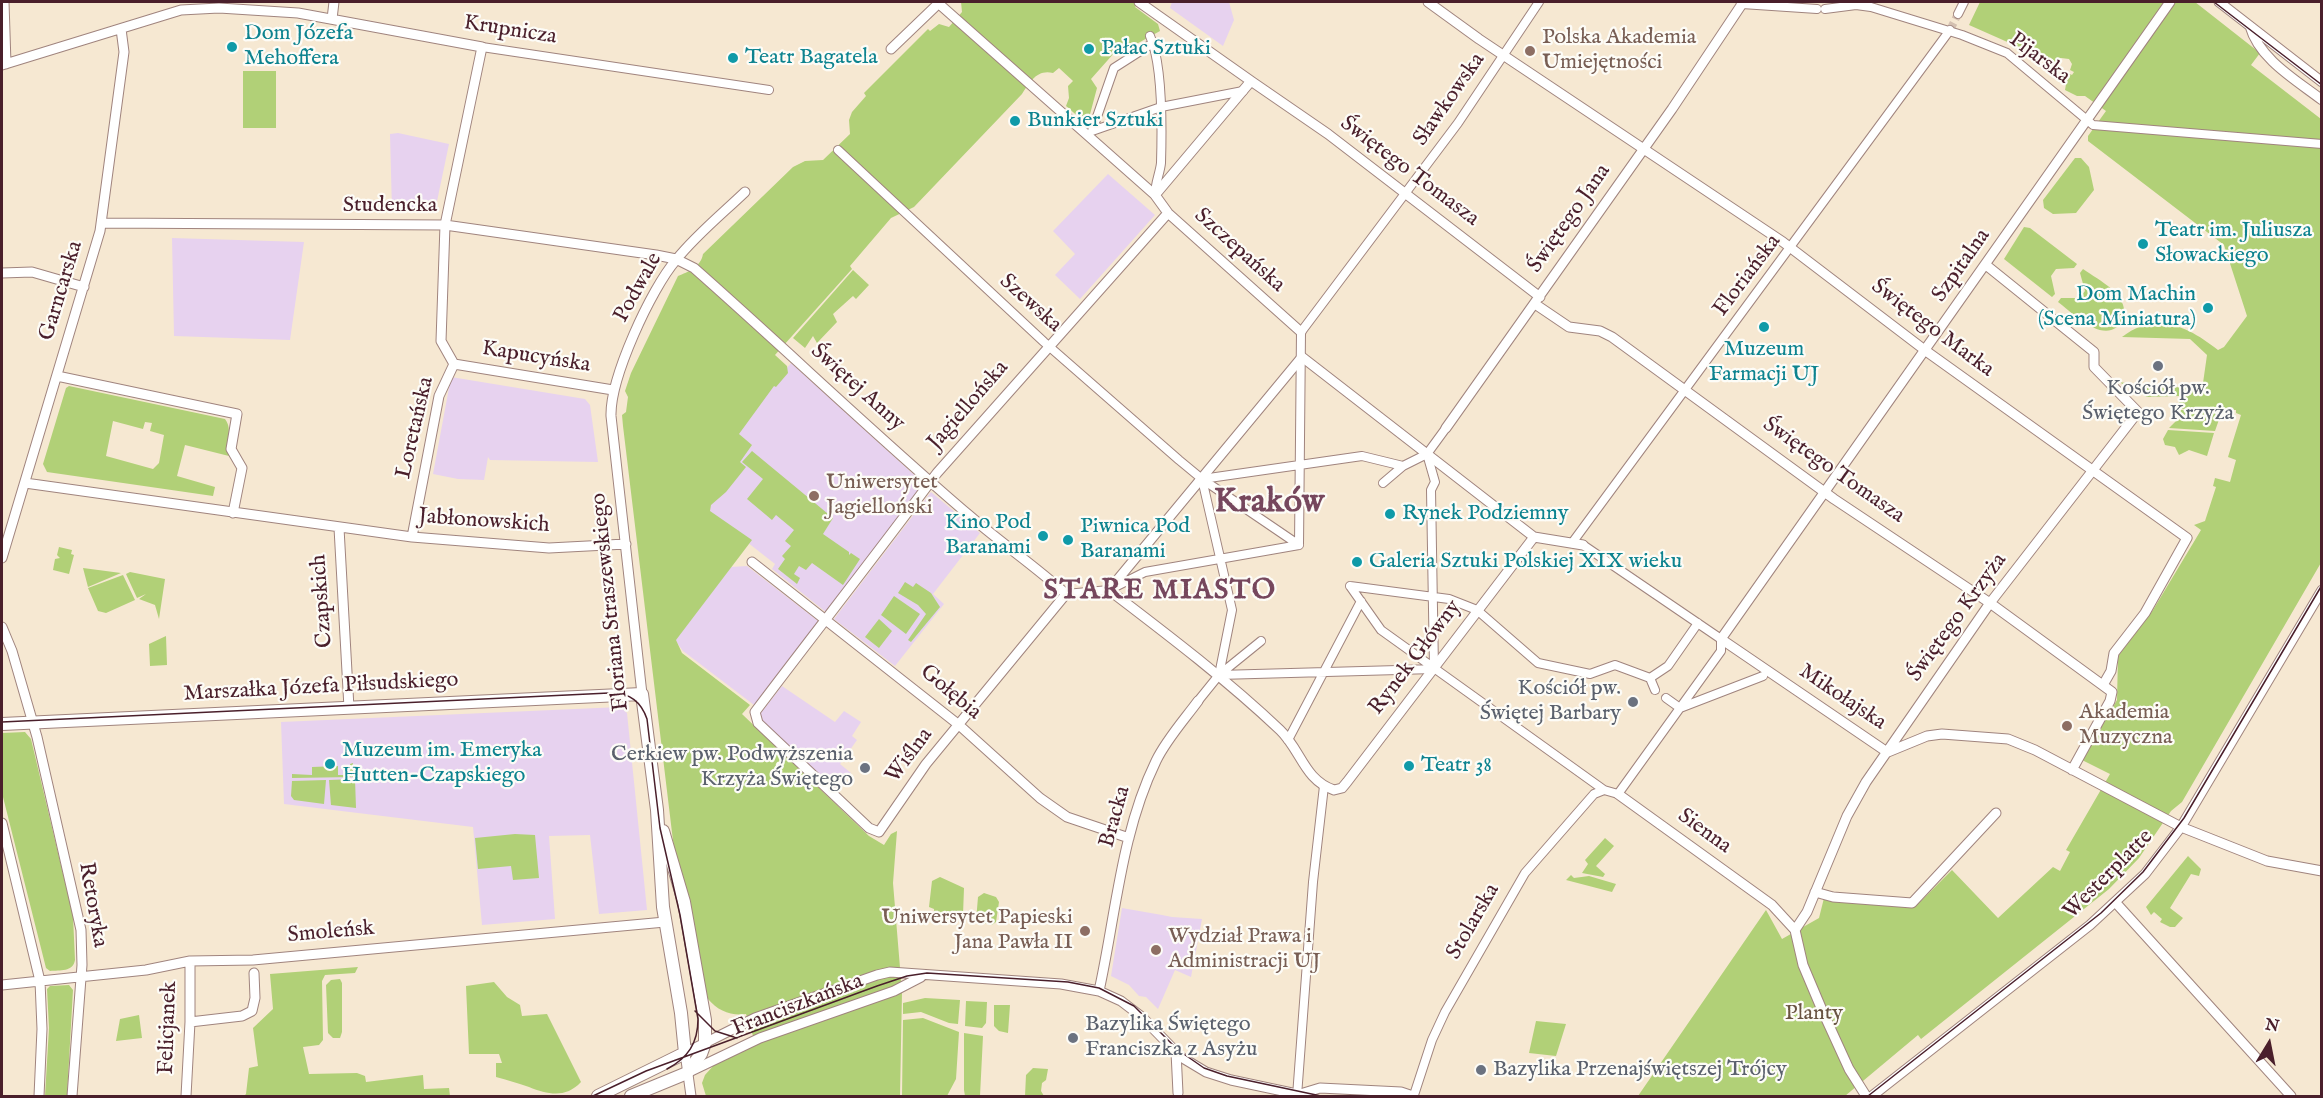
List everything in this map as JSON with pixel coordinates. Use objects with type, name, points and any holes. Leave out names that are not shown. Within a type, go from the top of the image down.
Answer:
[{"type":"street","points":[[4,2],[4,64]]},
{"type":"street","points":[[332,19],[334,2]]},
{"type":"street","points":[[891,49],[939,2]]},
{"type":"street","name":"Szczepańska","points":[[939,2],[1068,120],[1155,195],[1168,213],[1301,332]]},
{"type":"street","name":"Świętego Tomasza","points":[[1139,2],[1328,134],[1406,194],[1569,327],[1603,332],[1826,493],[1990,603],[2103,685]]},
{"type":"street","name":"Świętego Marka","points":[[1428,2],[1452,21],[1792,248],[1926,351],[2187,538],[2145,613],[2114,652],[2110,671],[2103,685],[2112,692],[2110,701],[2072,770]]},
{"type":"street","name":"Sławkowska","points":[[1301,332],[1406,194],[1539,2]]},
{"type":"street","points":[[1958,14],[1964,2]]},
{"type":"street","name":"Szpitalna","points":[[1721,639],[2170,2]]},
{"type":"street","points":[[2219,2],[2322,82]]},
{"type":"street","name":"Pijarska","points":[[1742,3],[1821,9],[1856,5],[1871,7],[1950,31],[2007,54],[2086,121]]},
{"type":"street","name":"Świętego Jana","points":[[1427,454],[1538,300],[1742,3]]},
{"type":"street","name":"Krupnicza","points":[[4,64],[121,29],[180,6],[257,10],[332,19],[482,47],[770,90]]},
{"type":"street","points":[[2250,26],[2254,41],[2281,69],[2322,100]]},
{"type":"street","name":"Garncarska","points":[[2,558],[102,223],[124,52],[121,29]]},
{"type":"street","name":"Floriańska","points":[[1572,543],[1950,31]]},
{"type":"street","points":[[1155,195],[1155,180],[1161,166],[1161,107],[1151,40],[1114,68],[1092,131],[1161,107],[1243,91]]},
{"type":"street","name":"Loretańska","points":[[412,537],[439,396],[454,364],[441,341],[445,225],[482,47]]},
{"type":"street","points":[[1155,195],[1251,81]]},
{"type":"street","points":[[2086,121],[2093,125],[2322,144]]},
{"type":"street","name":"Szewska","points":[[838,150],[1006,308],[1176,457],[1202,479],[1299,545]]},
{"type":"street","name":"Podwale","points":[[613,390],[620,367],[650,304],[676,259],[745,192]]},
{"type":"street","name":"Jagiellońska","points":[[879,832],[869,828],[758,723],[755,712],[931,481],[1168,213]]},
{"type":"street","name":"Studencka","points":[[102,223],[445,225],[676,259]]},
{"type":"street","name":"Świętej Anny","points":[[676,259],[694,267],[931,481],[1066,594]]},
{"type":"street","name":"Świętego Krzyża","points":[[1795,930],[1807,912],[1847,816],[1866,782],[1990,603],[2138,412],[2094,367],[2094,352],[1986,265]]},
{"type":"street","points":[[2,273],[32,272],[84,287]]},
{"type":"street","points":[[1066,594],[1109,590],[1145,572],[1299,545],[1301,332]]},
{"type":"street","points":[[1302,357],[1534,537],[1583,544],[1721,639],[1721,651],[1618,794]]},
{"type":"street","points":[[1109,590],[1302,357]]},
{"type":"street","name":"Kapucyńska","points":[[454,364],[613,390]]},
{"type":"street","points":[[57,376],[237,414],[231,449],[242,468],[233,513]]},
{"type":"street","name":"Floriana Straszewskiego","points":[[613,390],[611,412],[657,810],[665,922],[681,1013],[691,1096]]},
{"type":"street","points":[[847,421],[854,412]]},
{"type":"street","points":[[1383,483],[1404,466],[1427,454]]},
{"type":"street","points":[[1219,675],[1434,669],[1431,490],[1435,482],[1427,454]]},
{"type":"street","points":[[1202,479],[1362,456],[1404,466]]},
{"type":"street","points":[[1202,479],[1232,610],[1219,675]]},
{"type":"street","name":"Jabłonowskich","points":[[25,483],[412,537],[549,548],[626,544]]},
{"type":"street","name":"Czapskich","points":[[339,528],[349,708]]},
{"type":"street","name":"Rynek Główny","points":[[1324,786],[1334,790],[1342,788],[1534,537]]},
{"type":"street","name":"Gołębia","points":[[752,562],[959,725],[1040,798],[1067,817],[1130,838]]},
{"type":"street","points":[[1287,740],[1361,601],[1350,586],[1449,599],[1477,610],[1538,663],[1590,674],[1615,665],[1650,678],[1655,690]]},
{"type":"street","points":[[1109,590],[1219,675],[1287,740],[1311,776],[1324,786],[1313,882],[1300,1096]]},
{"type":"street","name":"Westerplatte","points":[[1872,1096],[2116,903],[2160,857],[2181,827],[2322,590]]},
{"type":"street","name":"Wiślna","points":[[879,832],[926,764],[1066,594]]},
{"type":"street","name":"Sienna","points":[[1361,601],[1381,630],[1604,790],[1618,794],[1772,905],[1795,930],[1803,965],[1817,1000],[1849,1069],[1866,1096]]},
{"type":"street","points":[[1650,678],[1668,666],[1698,623]]},
{"type":"street","points":[[2,627],[12,651],[33,723]]},
{"type":"street","name":"Mikołajska","points":[[1721,639],[1887,752],[1928,736],[1988,737],[2016,742],[2181,827],[2267,861],[2322,871]]},
{"type":"street","name":"Bracka","points":[[1099,991],[1113,907],[1143,789],[1158,758],[1198,700],[1219,675],[1261,641]]},
{"type":"street","points":[[1680,708],[1763,676]]},
{"type":"street","name":"Marszałka Józefa Piłsudskiego","points":[[2,724],[642,694]]},
{"type":"street","points":[[1666,698],[1680,708]]},
{"type":"street","name":"Retoryka","points":[[33,723],[81,930],[81,976],[72,1096]]},
{"type":"street","name":"Stolarska","points":[[1413,1096],[1432,1040],[1445,1012],[1525,873],[1594,794],[1604,790]]},
{"type":"street","name":"Floriana Straszewskiego","points":[[657,810],[684,902],[705,1020],[705,1043]]},
{"type":"street","points":[[1815,891],[1833,897],[1912,903],[1996,813]]},
{"type":"street","points":[[2,823],[40,981],[42,1029],[39,1096]]},
{"type":"street","points":[[2116,903],[2291,1096]]},
{"type":"street","name":"Smoleńsk","points":[[2,985],[146,970],[190,961],[253,960],[665,922]]},
{"type":"street","name":"Felicjanek","points":[[186,1096],[190,1023],[190,961]]},
{"type":"street","name":"Franciszkańska","points":[[685,1053],[769,1012],[890,972],[1061,984],[1099,991],[1133,1009],[1179,1055],[1217,1076],[1300,1096]]},
{"type":"street","points":[[190,1023],[242,1016],[252,1011],[255,998],[254,974]]},
{"type":"street","name":"Franciszkańska","points":[[687,1073],[760,1038],[894,991],[923,976]]},
{"type":"street","points":[[631,1096],[687,1073],[701,1054],[705,1043]]},
{"type":"street","points":[[598,1096],[685,1053]]},
{"type":"street","points":[[1178,1093],[1179,1055]]},
{"type":"street","points":[[1300,1096],[1313,1089],[1401,1092],[1413,1096]]},
{"type":"shaded area","points":[[1172,2],[1229,2],[1234,20],[1223,46],[1170,8]]},
{"type":"shaded area","points":[[398,133],[449,144],[436,206],[429,211],[392,211],[390,134]]},
{"type":"shaded area","points":[[1108,174],[1155,215],[1080,299],[1055,275],[1075,254],[1053,231]]},
{"type":"shaded area","points":[[172,238],[304,242],[290,340],[174,336]]},
{"type":"shaded area","name":"Uniwersytet Jagielloński","points":[[791,363],[923,483],[827,613],[772,569],[775,564],[705,509],[733,434]]},
{"type":"shaded area","points":[[451,377],[585,399],[590,405],[598,462],[490,460],[488,457],[484,480],[458,479],[433,474]]},
{"type":"shaded area","name":"Uniwersytet Jagielloński","points":[[931,492],[980,533],[933,594],[944,604],[895,666],[834,619]]},
{"type":"shaded area","points":[[747,566],[818,621],[754,705],[683,651],[675,640],[731,567]]},
{"type":"shaded area","points":[[782,686],[835,722],[844,711],[861,722],[852,736],[857,740],[840,764],[851,773],[837,793],[757,718]]},
{"type":"shaded area","points":[[620,707],[627,713],[647,910],[599,914],[590,835],[549,836],[555,919],[482,925],[473,827],[284,804],[281,722]]},
{"type":"shaded area","name":"Wydział Prawa i Administracji UJ","points":[[1122,908],[1172,917],[1202,919],[1191,977],[1175,970],[1158,1009],[1146,997],[1139,996],[1129,985],[1111,976]]},
{"type":"green space","points":[[961,2],[1139,2],[1135,7],[1158,24],[1160,31],[1131,47],[1123,43],[1091,79],[1097,88],[1089,118],[1081,119],[1066,106],[1069,98],[1068,86],[1073,81],[1059,68],[1053,73],[1043,73],[1034,78],[1022,94],[914,207],[891,218],[850,266],[852,269],[775,355],[787,366],[788,373],[776,387],[774,386],[739,434],[752,445],[740,462],[746,467],[726,492],[711,505],[710,511],[752,540],[676,640],[682,653],[750,705],[742,714],[869,836],[884,845],[891,834],[897,831],[893,883],[902,992],[900,1096],[706,1096],[702,1083],[705,1075],[714,1065],[756,1045],[746,1014],[725,1012],[708,999],[674,849],[623,426],[622,415],[626,412],[628,397],[625,391],[631,373],[678,276],[697,266],[703,254],[793,167],[805,161],[823,160],[850,134],[849,120],[852,112],[866,96],[864,93],[928,29],[930,31],[939,24],[949,27],[962,12]]},
{"type":"green space","name":"Planty","points":[[1980,2],[2195,2],[2260,53],[2251,65],[2321,119],[2322,561],[2182,802],[2171,811],[2139,858],[2109,889],[1921,1039],[1918,1035],[1845,1096],[1638,1096],[1766,910],[1782,939],[1819,918],[1824,898],[1909,906],[1921,901],[1952,870],[1998,918],[2053,867],[2060,871],[2070,852],[2066,850],[2110,774],[2082,760],[2117,700],[2118,656],[2153,610],[2201,530],[2194,525],[2205,521],[2216,487],[2213,486],[2215,478],[2230,482],[2236,460],[2228,457],[2241,415],[2236,413],[2236,410],[2179,409],[2179,396],[2147,397],[2119,382],[2171,388],[2203,383],[2207,355],[2190,339],[2122,337],[2147,324],[2160,323],[2196,334],[2218,350],[2224,347],[2247,316],[2224,245],[2088,141],[2088,136],[2106,111],[2085,96],[2077,96],[2065,90],[2068,73],[2072,75],[2074,72],[2070,70],[2072,64],[2069,59],[2061,58],[2057,64],[1969,25]]},
{"type":"green space","points":[[243,71],[276,71],[276,128],[243,128]]},
{"type":"green space","points":[[2075,158],[2081,158],[2089,167],[2094,190],[2076,213],[2053,214],[2044,208],[2043,200]]},
{"type":"green space","points":[[2024,227],[2030,228],[2077,264],[2074,268],[2056,269],[2051,276],[2055,294],[2052,297],[2004,259]]},
{"type":"green space","points":[[2083,269],[2104,283],[2122,301],[2124,317],[2118,326],[2110,330],[2092,327],[2058,302],[2061,298],[2079,298],[2085,291],[2080,273]]},
{"type":"green space","points":[[853,270],[869,285],[856,299],[853,296],[833,314],[837,322],[817,343],[813,336],[805,348],[793,338]]},
{"type":"green space","points":[[69,386],[225,419],[229,428],[229,456],[185,445],[177,476],[215,487],[213,496],[47,472],[43,464],[66,388]],"holes":[[[113,421],[143,429],[145,422],[152,423],[150,431],[164,435],[159,463],[153,469],[106,456]]]},
{"type":"green space","points":[[2181,410],[2222,411],[2215,431],[2169,428],[2178,419]]},
{"type":"green space","points":[[2168,430],[2214,433],[2207,456],[2189,450],[2179,455],[2175,447],[2165,445],[2163,439]]},
{"type":"green space","points":[[752,451],[833,518],[823,534],[849,552],[849,555],[851,553],[860,559],[843,585],[812,563],[806,570],[799,566],[794,574],[800,578],[797,584],[778,569],[785,559],[782,556],[791,546],[785,541],[794,530],[776,515],[772,520],[747,499],[763,479],[742,462]]},
{"type":"green space","points":[[59,547],[72,550],[71,554],[74,555],[69,574],[53,570],[55,559],[60,558],[57,555]]},
{"type":"green space","points":[[83,568],[121,573],[88,587]]},
{"type":"green space","points":[[130,572],[165,579],[159,619],[155,605],[139,599],[146,594],[137,598],[126,574]]},
{"type":"green space","points":[[123,575],[135,600],[106,613],[98,611],[88,588]]},
{"type":"green space","points":[[905,582],[913,587],[916,583],[931,593],[940,607],[911,642],[908,640],[926,614],[918,605],[898,593]]},
{"type":"green space","points":[[894,596],[920,614],[906,634],[881,615]]},
{"type":"green space","points":[[879,619],[892,631],[879,648],[865,637]]},
{"type":"green space","points":[[166,636],[167,665],[150,666],[149,644]]},
{"type":"green space","points":[[25,732],[31,739],[73,916],[75,960],[72,967],[62,970],[50,971],[46,968],[2,793],[2,733]]},
{"type":"green space","points":[[353,763],[353,777],[292,778],[292,774],[312,775],[312,767],[338,766],[338,775],[350,775],[350,764]]},
{"type":"green space","points":[[355,779],[356,808],[331,805],[329,780]]},
{"type":"green space","points":[[326,780],[324,804],[294,800],[291,796],[292,781]]},
{"type":"green space","points":[[515,834],[535,835],[539,878],[513,880],[511,866],[478,869],[475,838]]},
{"type":"green space","points":[[1605,838],[1614,846],[1596,866],[1605,874],[1603,877],[1582,873],[1588,864],[1585,860]]},
{"type":"green space","points":[[2188,856],[2201,869],[2199,876],[2191,874],[2170,908],[2183,918],[2175,927],[2170,927],[2160,922],[2162,919],[2154,912],[2151,915],[2146,907]]},
{"type":"green space","points":[[1571,875],[1574,878],[1589,876],[1616,884],[1612,892],[1566,880]]},
{"type":"green space","points":[[940,877],[964,888],[963,915],[960,920],[935,918],[934,909],[929,907],[932,881]]},
{"type":"green space","points":[[984,893],[996,897],[999,902],[996,922],[992,925],[976,921],[978,897]]},
{"type":"green space","points":[[358,967],[355,973],[325,975],[322,981],[323,1040],[319,1045],[303,1047],[309,1074],[357,1073],[365,1076],[366,1082],[423,1075],[424,1089],[449,1088],[450,1096],[244,1096],[249,1068],[258,1066],[253,1028],[273,1009],[270,974]]},
{"type":"green space","points":[[340,979],[342,983],[342,1032],[340,1038],[333,1038],[328,1033],[326,985],[331,980]]},
{"type":"green space","points":[[494,982],[507,997],[520,1005],[522,1016],[547,1014],[581,1082],[575,1087],[557,1094],[536,1090],[496,1077],[496,1063],[502,1063],[499,1054],[469,1054],[466,986]]},
{"type":"green space","points":[[69,985],[73,990],[67,1096],[45,1096],[49,1028],[47,989],[50,986]]},
{"type":"green space","points":[[925,998],[960,1000],[958,1024],[949,1023],[921,1012],[903,1014],[903,1003]]},
{"type":"green space","points":[[966,1001],[987,1002],[986,1023],[982,1028],[965,1026]]},
{"type":"green space","points":[[994,1005],[1010,1005],[1008,1033],[999,1031],[994,1026]]},
{"type":"green space","points":[[139,1015],[142,1038],[116,1041],[120,1019]]},
{"type":"green space","points":[[923,1018],[959,1032],[956,1079],[947,1096],[902,1096],[903,1020]]},
{"type":"green space","points":[[1536,1021],[1566,1024],[1556,1056],[1529,1053]]},
{"type":"green space","points":[[964,1033],[983,1036],[980,1096],[965,1096]]},
{"type":"green space","points":[[1033,1068],[1048,1069],[1046,1080],[1042,1083],[1041,1091],[1044,1096],[1025,1096],[1026,1075]]},
{"type":"tunnel","points":[[1950,30],[1958,14]]},
{"type":"tram line","points":[[2214,2],[2322,85]]},
{"type":"tram line","points":[[1868,1096],[2101,913],[2143,872],[2184,818],[2322,585]]},
{"type":"tram line","points":[[2,722],[609,693],[628,696],[641,707],[647,719],[660,828],[680,915],[698,1019],[698,1028],[690,1049],[681,1060],[667,1069]]},
{"type":"tram line","points":[[593,1096],[646,1071],[877,986],[907,976],[927,973],[1068,982],[1099,988],[1134,1006],[1178,1050],[1204,1068],[1227,1076],[1321,1096]]},
{"type":"tram line","points":[[695,1011],[715,1031],[737,1038]]},
{"type":"place","name":"Dom Józefa Mehoffera","points":[[232,47]]},
{"type":"place","name":"Pałac Sztuki","points":[[1089,49]]},
{"type":"place","name":"Polska Akademia Umiejętności","points":[[1530,51]]},
{"type":"place","name":"Teatr Bagatela","points":[[733,58]]},
{"type":"place","name":"Bunkier Sztuki","points":[[1015,121]]},
{"type":"place","name":"Teatr im. Juliusza Słowackiego","points":[[2143,244]]},
{"type":"place","name":"Dom Machin (Scena Miniatura)","points":[[2208,308]]},
{"type":"place","name":"Muzeum Farmacji UJ","points":[[1764,327]]},
{"type":"place","name":"Kościół pw. Świętego Krzyża","points":[[2158,366]]},
{"type":"place","name":"Uniwersytet Jagielloński","points":[[814,496]]},
{"type":"place","name":"Rynek Podziemny","points":[[1390,514]]},
{"type":"place","name":"Kino Pod Baranami","points":[[1043,536]]},
{"type":"place","name":"Piwnica Pod Baranami","points":[[1068,540]]},
{"type":"place","name":"Galeria Sztuki Polskiej XIX wieku","points":[[1357,562]]},
{"type":"place","name":"Kościół pw. Świętej Barbary","points":[[1633,702]]},
{"type":"place","name":"Akademia Muzyczna","points":[[2067,726]]},
{"type":"place","name":"Muzeum im. Emeryka Hutten-Czapskiego","points":[[330,764]]},
{"type":"place","name":"Teatr 38","points":[[1409,766]]},
{"type":"place","name":"Cerkiew pw. Podwyższenia Krzyża Świętego","points":[[865,768]]},
{"type":"place","name":"Uniwersytet Papieski Jana Pawła II","points":[[1085,931]]},
{"type":"place","name":"Wydział Prawa i Administracji UJ","points":[[1156,950]]},
{"type":"place","name":"Bazylika Świętego Franciszka z Asyżu","points":[[1073,1038]]},
{"type":"place","name":"Bazylika Przenajświętszej Trójcy","points":[[1481,1070]]},
{"type":"district","name":"Kraków","points":[[1269,504]]},
{"type":"district","name":"STARE MIASTO","points":[[1160,592]]}]
